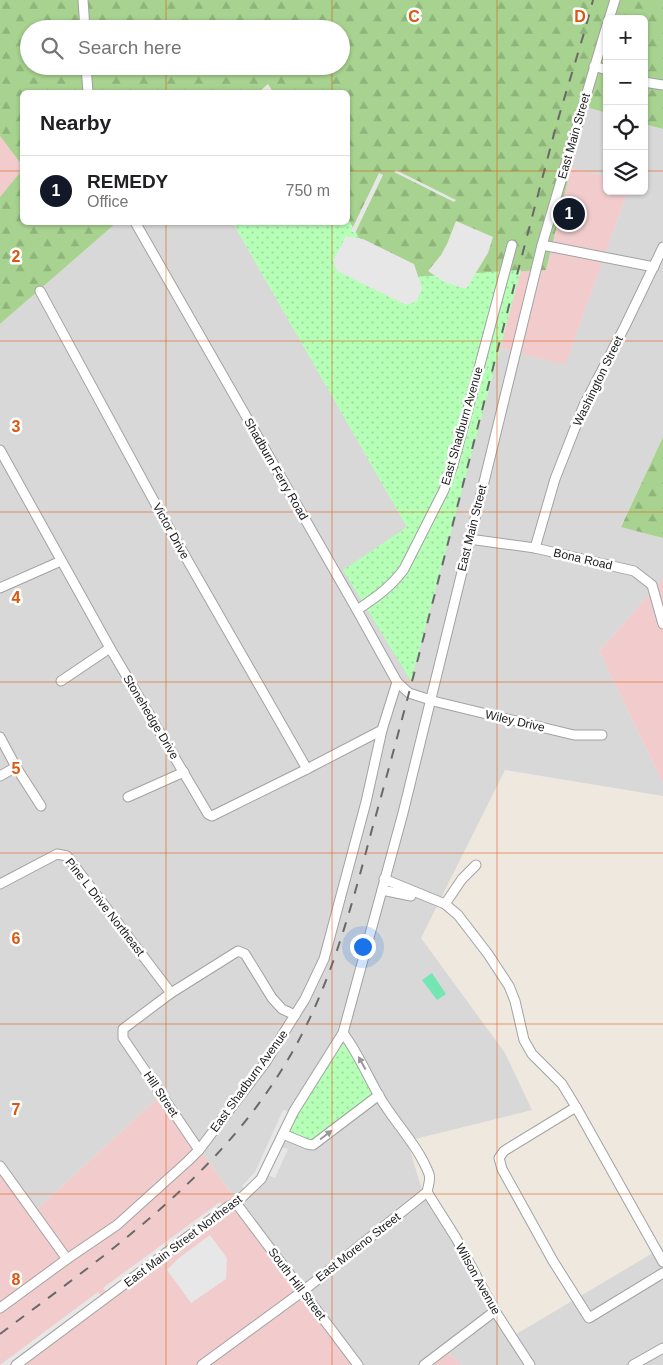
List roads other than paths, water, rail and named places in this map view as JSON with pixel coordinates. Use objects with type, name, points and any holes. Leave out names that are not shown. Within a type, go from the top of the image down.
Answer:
[{"type":"street","points":[[83,0],[84,20]]},
{"type":"street","points":[[610,15],[614,0]]},
{"type":"street","name":"East Main Street","points":[[343,1033],[405,805],[542,245],[603,38]]},
{"type":"street","points":[[594,66],[603,69]]},
{"type":"street","points":[[87,75],[88,90]]},
{"type":"street","points":[[648,83],[663,85]]},
{"type":"street","name":"Shadburn Ferry Road","points":[[137,225],[397,682],[409,693],[430,700]]},
{"type":"street","name":"East Shadburn Avenue","points":[[357,610],[389,588],[398,578],[444,490],[453,465],[512,245]]},
{"type":"street","points":[[542,245],[654,267]]},
{"type":"street","name":"Washington Street","points":[[535,548],[555,478],[584,405],[626,326],[663,247]]},
{"type":"street","name":"Victor Drive","points":[[40,291],[161,514],[307,769]]},
{"type":"street","name":"Stonehedge Drive","points":[[0,450],[110,648],[208,814],[212,816],[382,730]]},
{"type":"street","name":"Bona Road","points":[[469,539],[535,548],[634,571],[656,584],[663,624]]},
{"type":"street","points":[[0,588],[61,561]]},
{"type":"street","points":[[61,681],[110,648]]},
{"type":"street","name":"East Shadburn Avenue","points":[[0,1308],[66,1259],[117,1225],[199,1150],[265,1063],[296,1015],[324,960],[366,802],[382,730],[397,682]]},
{"type":"street","name":"Wiley Drive","points":[[430,700],[574,735],[602,735]]},
{"type":"street","points":[[0,736],[16,767],[41,806]]},
{"type":"street","points":[[0,776],[16,767]]},
{"type":"street","points":[[128,797],[184,772]]},
{"type":"street","name":"Pine L Drive Northeast","points":[[0,884],[57,854],[67,856],[171,993]]},
{"type":"street","points":[[445,904],[462,878],[476,865]]},
{"type":"street","points":[[384,879],[445,904],[458,915],[488,954],[509,986],[515,1001],[524,1040],[532,1054],[562,1084],[663,1262]]},
{"type":"street","points":[[382,890],[430,899]]},
{"type":"street","points":[[171,993],[238,951],[244,954],[272,998],[282,1009],[296,1015]]},
{"type":"street","name":"Hill Street","points":[[171,993],[123,1029],[123,1038],[199,1150]]},
{"type":"street","points":[[343,1033],[379,1095],[417,1152],[429,1174],[430,1180],[427,1192]]},
{"type":"street","name":"East Main Street Northeast","points":[[16,1365],[229,1206],[236,1203],[261,1180],[294,1110],[343,1033]]},
{"type":"street","points":[[282,1134],[313,1145],[379,1095]]},
{"type":"street","points":[[576,1107],[504,1151],[499,1158],[502,1169],[553,1261],[589,1318],[663,1273]]},
{"type":"street","points":[[0,1166],[66,1259]]},
{"type":"street","name":"East Moreno Street","points":[[202,1365],[303,1291],[427,1192]]},
{"type":"street","name":"Wilson Avenue","points":[[427,1192],[456,1238],[495,1311],[530,1365]]},
{"type":"street","name":"South Hill Street","points":[[236,1203],[358,1365]]},
{"type":"street","points":[[424,1365],[495,1311]]},
{"type":"street","points":[[634,1365],[663,1348]]},
{"type":"railway","points":[[0,1334],[118,1245],[192,1180],[225,1145],[256,1107],[284,1066],[300,1039],[313,1011],[336,953],[355,893],[554,134],[593,0]]},
{"type":"place","name":"REMEDY","points":[[569,214]]}]
